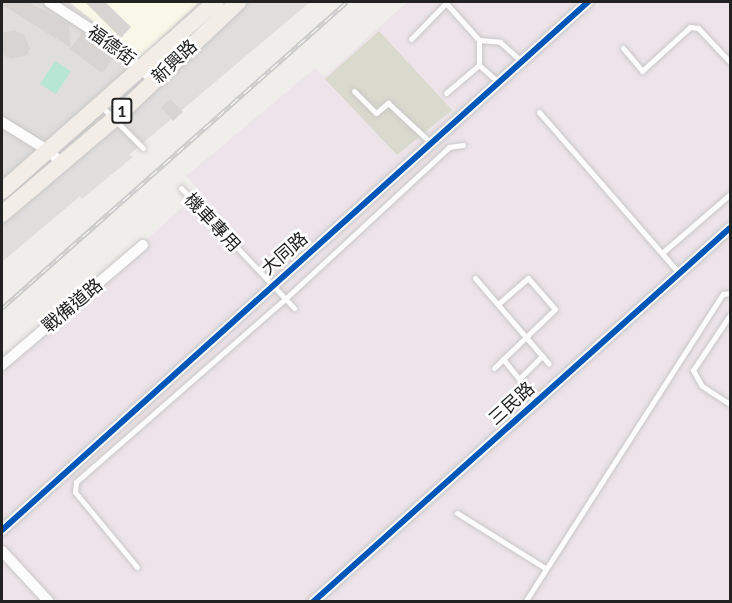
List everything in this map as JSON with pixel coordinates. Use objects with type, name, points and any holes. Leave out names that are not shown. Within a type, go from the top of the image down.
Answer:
[{"type":"main road","name":"新興路","points":[[2,214],[113,120],[149,74],[217,5],[238,2]]},
{"type":"main road","name":"新興路","points":[[2,191],[100,105],[149,74]]},
{"type":"street","name":"福德街","points":[[49,2],[149,74]]},
{"type":"street","name":"大同路","points":[[2,530],[271,284],[432,144],[588,2]]},
{"type":"street","points":[[2,122],[49,151],[62,164]]},
{"type":"street","name":"三民路","points":[[313,602],[730,228]]},
{"type":"street","name":"戰備道路","points":[[2,365],[143,245]]},
{"type":"street","points":[[2,551],[49,602]]},
{"type":"lane","points":[[411,39],[446,2],[478,40],[479,64],[498,82]]},
{"type":"lane","points":[[622,48],[642,71],[690,27],[698,28],[730,62]]},
{"type":"lane","points":[[478,40],[500,42],[521,61]]},
{"type":"lane","points":[[446,93],[479,64]]},
{"type":"lane","points":[[354,91],[376,113],[388,103],[432,144]]},
{"type":"lane","points":[[100,105],[143,148]]},
{"type":"lane","points":[[539,112],[679,273]]},
{"type":"lane","points":[[137,567],[75,492],[76,482],[285,299],[449,147],[463,145]]},
{"type":"lane","name":"機車專用","points":[[181,188],[294,308]]},
{"type":"lane","points":[[662,253],[730,194]]},
{"type":"lane","points":[[475,278],[549,364]]},
{"type":"lane","points":[[494,368],[555,309],[528,278],[498,304]]},
{"type":"lane","points":[[525,602],[723,294],[730,293]]},
{"type":"lane","points":[[730,315],[693,370],[702,386],[730,404]]},
{"type":"lane","points":[[519,379],[542,356]]},
{"type":"lane","points":[[503,360],[536,400]]},
{"type":"lane","points":[[457,513],[545,568]]},
{"type":"shaded area","points":[[2,2],[310,2],[2,262]]},
{"type":"shaded area","points":[[69,2],[199,2],[140,58]]},
{"type":"shaded area","points":[[407,2],[730,2],[730,601],[2,601],[2,371],[200,191],[186,176],[315,68],[324,77]]},
{"type":"shaded area","points":[[379,31],[452,110],[397,155],[325,79]]},
{"type":"shaded area","points":[[105,143],[133,157],[82,199],[62,176]]},
{"type":"green space","points":[[55,61],[71,71],[56,94],[40,84]]},
{"type":"building","points":[[2,2],[28,2],[69,24],[70,47],[2,5]]},
{"type":"building","points":[[85,2],[105,2],[131,27],[121,38]]},
{"type":"building","points":[[14,30],[24,35],[30,48],[27,55],[11,59],[2,54],[2,33]]},
{"type":"building","points":[[82,33],[115,57],[102,73],[70,49]]},
{"type":"building","points":[[170,99],[183,112],[173,121],[161,107]]},
{"type":"railway","points":[[2,308],[347,2]]},
{"type":"cycle path","points":[[2,530],[588,2]]},
{"type":"cycle path","points":[[313,602],[730,228]]}]
